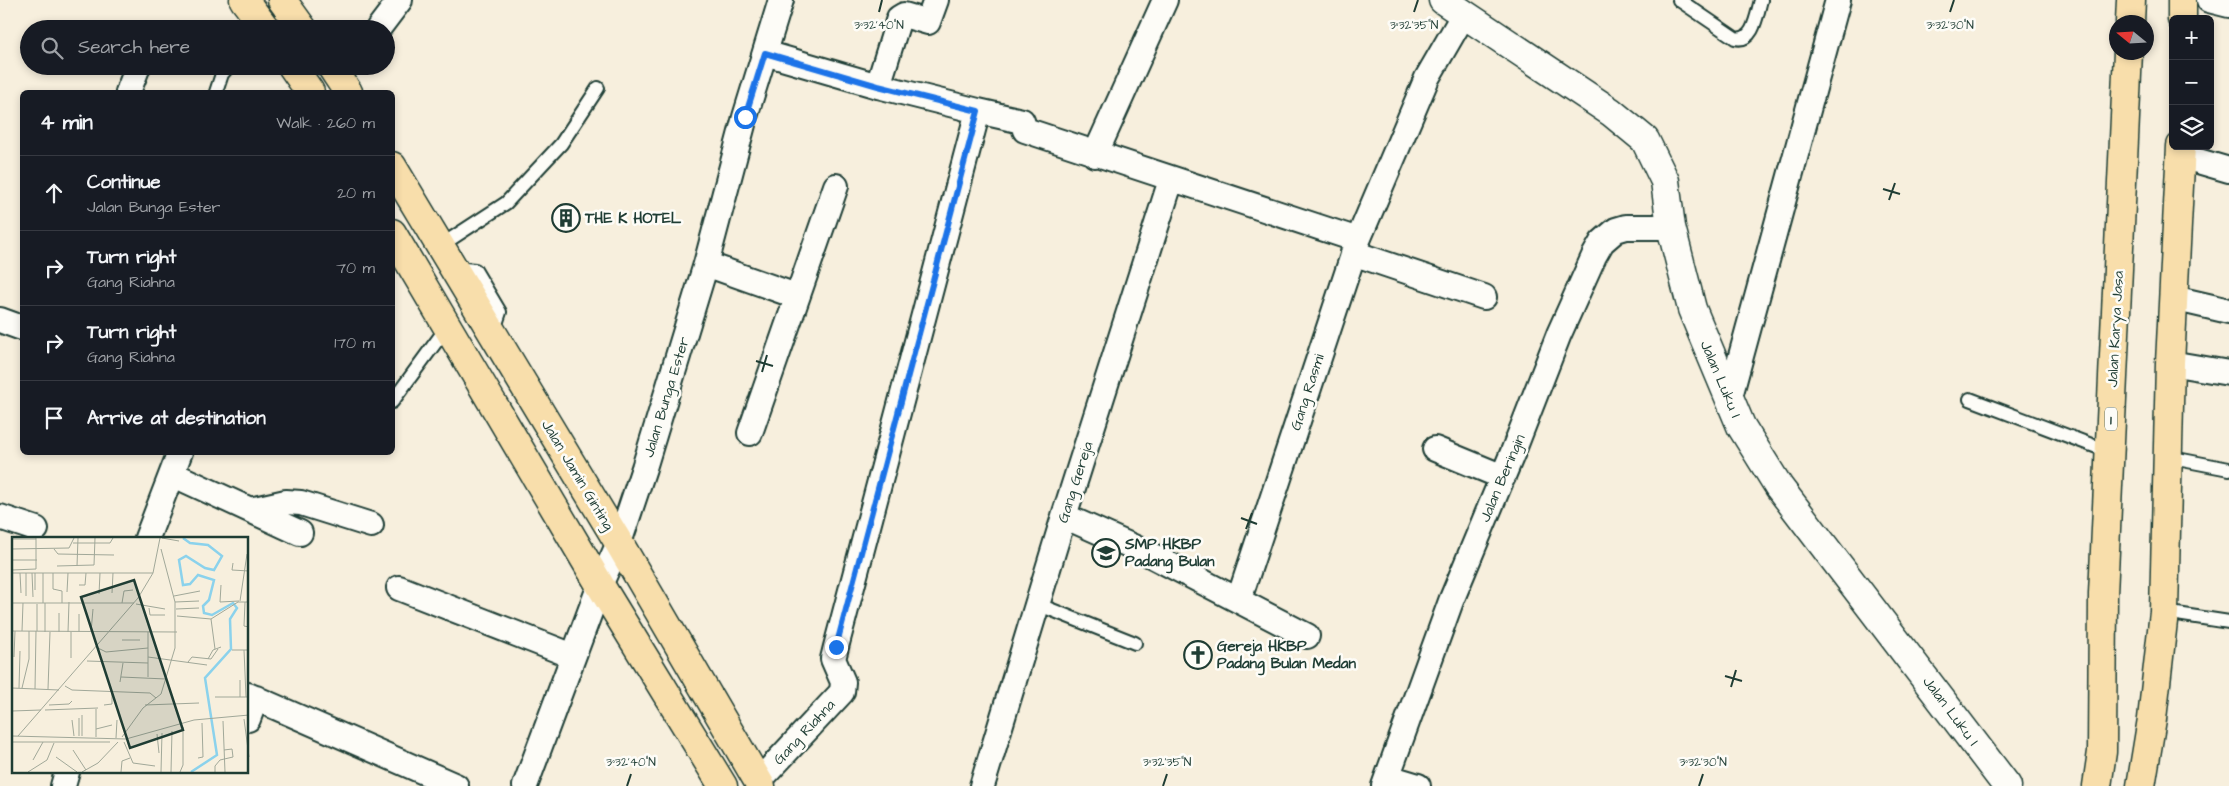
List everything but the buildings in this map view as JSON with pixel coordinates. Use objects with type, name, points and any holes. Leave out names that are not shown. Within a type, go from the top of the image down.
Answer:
[{"type":"main road","points":[[244,0],[259,20]]},
{"type":"main road","points":[[282,0],[296,20]]},
{"type":"main road","points":[[2130,15],[2131,0]]},
{"type":"main road","points":[[2182,0],[2182,15]]},
{"type":"main road","name":"Jalan Karya Jasa","points":[[2097,786],[2102,752],[2103,594],[2128,60]]},
{"type":"main road","points":[[298,75],[309,90]]},
{"type":"main road","points":[[2141,786],[2152,718],[2164,612],[2170,363],[2181,151]]},
{"type":"main road","name":"Jalan Jamin Ginting","points":[[395,171],[760,784]]},
{"type":"main road","points":[[395,238],[600,586],[723,786]]},
{"type":"street","points":[[385,20],[400,0]]},
{"type":"street","name":"Jalan Bunga Ester","points":[[525,786],[573,656],[618,543],[644,468],[706,264],[745,117],[781,0]]},
{"type":"street","points":[[878,86],[899,18],[904,15],[928,22],[936,0]]},
{"type":"street","points":[[1095,155],[1164,0]]},
{"type":"street","points":[[1729,400],[1838,0]]},
{"type":"street","points":[[2209,0],[2229,5]]},
{"type":"street","name":"Jalan Luku I","points":[[1454,7],[1611,112],[1645,140],[1665,181],[1671,227],[1692,309],[1729,400],[1750,443],[1779,487],[2007,786]]},
{"type":"street","name":"Gang Rasmi","points":[[1238,599],[1356,246],[1427,78],[1454,7]]},
{"type":"street","points":[[765,53],[878,86],[1022,120],[1025,130],[1356,246],[1484,297]]},
{"type":"street","points":[[129,90],[134,75]]},
{"type":"street","name":"Gang Riahna","points":[[760,784],[842,692],[843,682],[833,659],[978,111]]},
{"type":"street","points":[[2181,151],[2229,170]]},
{"type":"street","name":"Gang Gereja","points":[[982,786],[1064,516],[1171,180]]},
{"type":"street","points":[[750,433],[796,296],[836,186]]},
{"type":"street","name":"Jalan Beringin","points":[[1386,781],[1450,601],[1503,477],[1566,318],[1602,242],[1616,230],[1626,226],[1671,227]]},
{"type":"street","points":[[706,264],[796,296]]},
{"type":"street","points":[[2173,298],[2229,311]]},
{"type":"street","points":[[0,320],[20,327]]},
{"type":"street","points":[[2170,363],[2229,373]]},
{"type":"street","points":[[1435,449],[1503,477]]},
{"type":"street","points":[[147,537],[176,463],[250,510],[300,533]]},
{"type":"street","points":[[250,510],[286,502],[301,503],[371,525]]},
{"type":"street","points":[[0,516],[36,529]]},
{"type":"street","points":[[1064,516],[1149,554],[1307,636]]},
{"type":"street","points":[[399,588],[573,656]]},
{"type":"street","points":[[250,704],[456,786]]},
{"type":"street","points":[[1386,781],[1418,786]]},
{"type":"lane","points":[[1679,0],[1735,38],[1740,39],[1748,36],[1753,28],[1761,0]]},
{"type":"lane","points":[[217,90],[222,75]]},
{"type":"lane","points":[[447,257],[506,203],[561,144],[598,88]]},
{"type":"lane","points":[[395,398],[448,328]]},
{"type":"lane","points":[[1970,398],[2110,452]]},
{"type":"lane","points":[[2167,457],[2229,469]]},
{"type":"lane","points":[[1038,604],[1135,643]]},
{"type":"lane","points":[[2164,612],[2229,622]]},
{"type":"place","name":"THE K HOTEL","points":[[566,218]]},
{"type":"place","name":"SMP HKBP Padang Bulan","points":[[1106,553]]},
{"type":"place","name":"Gereja HKBP Padang Bulan Medan","points":[[1198,655]]},
{"type":"route","points":[[745,117],[765,53],[878,86],[978,111],[836,647]]}]
